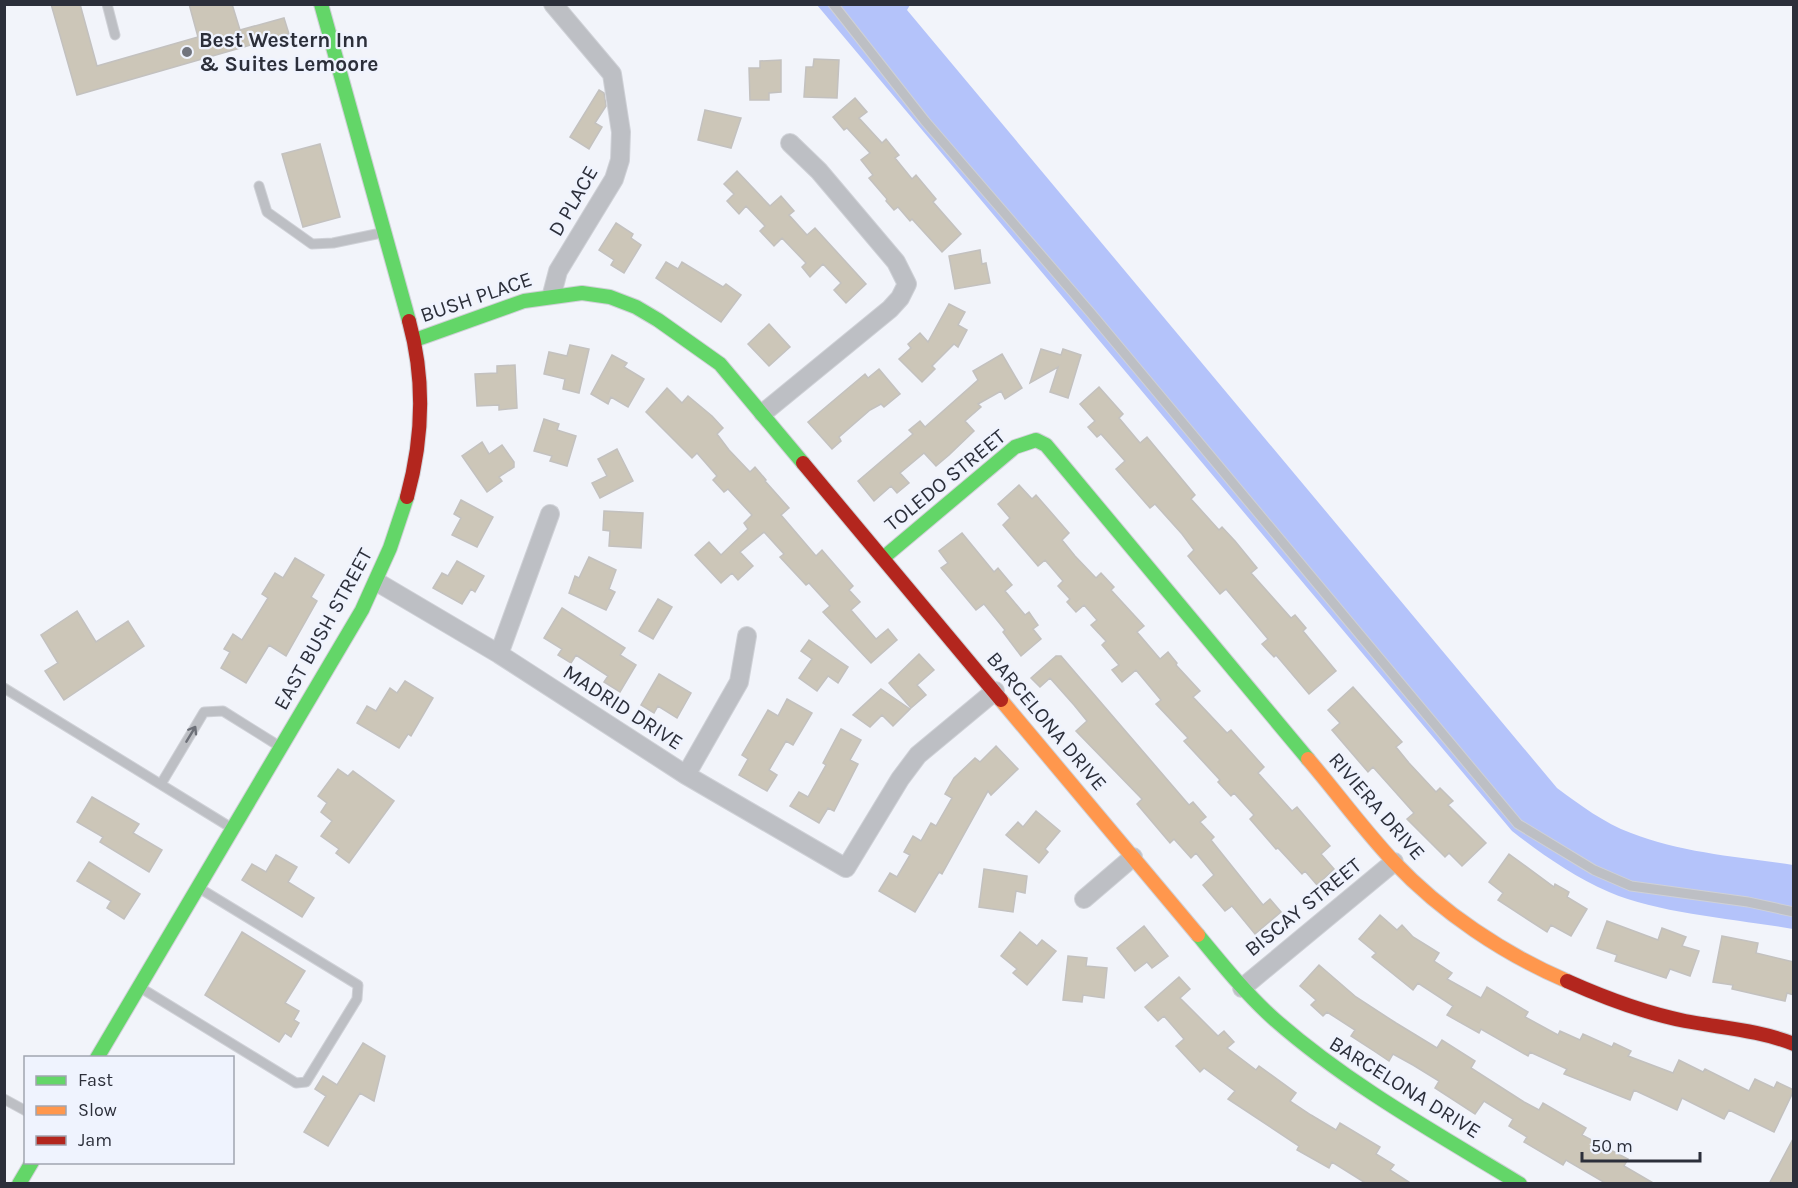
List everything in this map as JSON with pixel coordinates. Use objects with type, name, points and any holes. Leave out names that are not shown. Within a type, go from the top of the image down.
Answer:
[{"type":"street","name":"EAST BUSH STREET","points":[[98,1056],[377,582],[404,515],[418,443],[422,382],[415,340],[383,233],[321,4]]},
{"type":"street","name":"D PLACE","points":[[552,294],[558,271],[614,179],[620,160],[621,132],[612,75],[553,4]]},
{"type":"street","points":[[763,413],[890,309],[900,298],[907,284],[896,262],[819,171],[790,143]]},
{"type":"street","name":"BUSH PLACE","points":[[415,340],[493,309],[552,294]]},
{"type":"street","name":"BARCELONA DRIVE","points":[[552,294],[605,297],[635,306],[720,364],[1242,988],[1272,1019],[1349,1080],[1520,1184]]},
{"type":"street","name":"TOLEDO STREET","points":[[884,558],[1015,447],[1036,440]]},
{"type":"street","name":"RIVIERA DRIVE","points":[[1036,440],[1055,452],[1394,862],[1450,913],[1489,941],[1575,987],[1638,1009],[1794,1044]]},
{"type":"street","points":[[499,654],[550,514]]},
{"type":"street","name":"MADRID DRIVE","points":[[377,582],[499,654],[686,775],[846,868],[900,779],[918,754],[995,691]]},
{"type":"street","points":[[686,775],[739,682],[747,636]]},
{"type":"street","points":[[1084,899],[1133,857]]},
{"type":"street","name":"BISCAY STREET","points":[[1242,988],[1394,862]]},
{"type":"street","points":[[20,1184],[31,1164]]},
{"type":"lane","points":[[107,4],[115,35]]},
{"type":"lane","points":[[833,4],[925,121],[1090,312],[1518,824],[1594,870],[1631,886],[1748,902],[1794,912]]},
{"type":"lane","points":[[259,186],[267,212],[312,244],[333,243],[383,233]]},
{"type":"lane","points":[[4,688],[232,828]]},
{"type":"lane","points":[[161,784],[204,712],[223,711],[281,747]]},
{"type":"lane","points":[[139,986],[296,1083],[306,1082],[357,999],[358,985],[198,887]]},
{"type":"lane","points":[[4,1099],[24,1110]]},
{"type":"water","points":[[817,5],[910,5],[907,10],[1557,788],[1611,824],[1650,840],[1711,854],[1793,865],[1793,929],[1675,911],[1629,899],[1596,886],[1571,872],[1512,831]]},
{"type":"building","name":"Best Western Inn & Suites Lemoore","points":[[51,4],[80,4],[97,66],[198,37],[189,4],[232,4],[240,30],[284,18],[289,34],[77,95]]},
{"type":"building","points":[[814,59],[839,60],[837,98],[804,97],[806,67],[813,67]]},
{"type":"building","points":[[781,60],[781,92],[769,93],[769,100],[750,100],[749,68],[760,68],[760,61]]},
{"type":"building","points":[[599,90],[604,93],[606,106],[595,123],[602,127],[589,149],[570,137]]},
{"type":"building","points":[[855,98],[867,112],[859,118],[882,143],[886,139],[899,155],[895,158],[912,179],[916,175],[936,199],[933,202],[961,234],[942,252],[912,219],[910,221],[898,207],[894,210],[886,201],[887,199],[869,178],[873,175],[861,160],[870,153],[847,128],[844,130],[833,117]]},
{"type":"building","points":[[705,110],[741,118],[731,148],[698,140]]},
{"type":"building","points":[[320,144],[340,217],[303,227],[282,154]]},
{"type":"building","points":[[737,171],[770,206],[781,196],[794,211],[789,215],[807,235],[815,228],[866,284],[846,303],[834,290],[841,283],[823,264],[810,277],[802,267],[806,263],[782,238],[774,246],[760,231],[765,226],[746,206],[739,214],[727,201],[734,194],[724,184]]},
{"type":"building","points":[[616,223],[633,234],[631,238],[641,245],[624,273],[611,265],[614,260],[599,250]]},
{"type":"building","points":[[980,250],[982,264],[986,263],[990,283],[955,289],[949,256]]},
{"type":"building","points":[[666,262],[678,269],[682,262],[723,287],[726,284],[741,295],[721,322],[656,278]]},
{"type":"building","points":[[949,304],[965,312],[958,325],[967,330],[958,347],[954,344],[932,366],[935,369],[922,382],[899,359],[911,348],[908,344],[920,333],[928,342]]},
{"type":"building","points":[[769,324],[790,347],[769,366],[748,344]]},
{"type":"building","points":[[570,345],[589,349],[579,393],[563,389],[565,379],[544,374],[549,352],[567,356]]},
{"type":"building","points":[[1041,349],[1061,355],[1063,349],[1081,355],[1068,398],[1050,392],[1058,367],[1030,383]]},
{"type":"building","points":[[1002,354],[1022,388],[1005,399],[1001,391],[978,404],[981,407],[965,421],[974,431],[949,455],[936,466],[924,453],[900,473],[909,483],[897,493],[891,486],[874,501],[858,481],[913,434],[909,430],[920,421],[925,427],[978,380],[973,371]]},
{"type":"building","points":[[612,355],[627,363],[624,367],[644,379],[628,407],[611,397],[608,404],[591,394]]},
{"type":"building","points":[[515,365],[517,408],[499,410],[499,405],[477,406],[475,374],[497,373],[497,366]]},
{"type":"building","points":[[879,369],[900,394],[884,407],[881,404],[870,410],[839,437],[841,441],[832,449],[808,422],[865,374],[868,378]]},
{"type":"building","points":[[1099,387],[1123,414],[1119,418],[1140,443],[1147,437],[1195,495],[1191,499],[1219,530],[1222,527],[1235,541],[1257,568],[1251,573],[1291,618],[1295,615],[1306,628],[1303,631],[1336,671],[1309,694],[1276,655],[1274,657],[1262,644],[1268,639],[1226,589],[1220,594],[1188,556],[1194,550],[1182,534],[1155,504],[1150,508],[1116,469],[1125,461],[1101,434],[1097,437],[1088,427],[1095,421],[1080,404]]},
{"type":"building","points":[[667,388],[682,403],[688,396],[723,428],[717,434],[729,450],[750,472],[755,467],[789,508],[781,515],[816,556],[822,550],[853,586],[849,590],[860,602],[851,610],[876,639],[888,629],[897,640],[871,663],[823,612],[830,606],[780,557],[784,554],[764,532],[740,552],[753,566],[738,580],[732,573],[721,583],[695,555],[709,542],[721,555],[748,529],[744,523],[752,515],[728,489],[724,492],[713,480],[717,476],[697,453],[692,458],[646,412]]},
{"type":"building","points":[[544,419],[559,424],[557,430],[576,436],[567,466],[550,461],[552,456],[534,451]]},
{"type":"building","points":[[482,442],[489,454],[502,445],[514,462],[514,467],[499,477],[502,481],[487,492],[462,456]]},
{"type":"building","points":[[617,449],[633,481],[600,498],[592,483],[607,476],[598,459]]},
{"type":"building","points":[[1019,485],[1032,499],[1036,495],[1069,533],[1062,540],[1075,556],[1096,578],[1101,573],[1114,587],[1111,590],[1144,626],[1137,632],[1160,659],[1168,652],[1177,663],[1176,665],[1200,691],[1193,697],[1227,733],[1231,730],[1264,767],[1258,773],[1292,811],[1297,807],[1330,846],[1321,854],[1334,869],[1317,885],[1305,871],[1302,874],[1278,848],[1276,849],[1250,819],[1254,815],[1234,793],[1231,796],[1218,782],[1220,780],[1184,741],[1188,738],[1156,704],[1161,700],[1136,670],[1122,682],[1112,670],[1119,665],[1102,645],[1106,641],[1091,625],[1097,620],[1084,605],[1076,612],[1067,602],[1070,599],[1058,586],[1063,581],[1045,560],[1038,566],[1003,525],[1010,518],[998,504]]},
{"type":"building","points":[[461,500],[493,517],[477,547],[452,535],[461,518],[454,514]]},
{"type":"building","points":[[604,511],[643,513],[641,548],[609,546],[610,531],[603,530]]},
{"type":"building","points":[[962,533],[994,572],[998,568],[1012,585],[1005,591],[1025,615],[1029,612],[1038,625],[1033,629],[1041,639],[1021,656],[1003,632],[1005,630],[984,604],[976,610],[941,568],[948,563],[939,551]]},
{"type":"building","points":[[589,557],[616,570],[609,589],[615,592],[606,610],[569,593],[575,576],[579,578]]},
{"type":"building","points":[[295,558],[324,575],[311,597],[317,601],[286,656],[269,645],[246,683],[221,668],[230,652],[224,649],[233,634],[242,640],[268,598],[262,594],[275,573],[283,578]]},
{"type":"building","points":[[457,561],[484,576],[475,592],[471,589],[462,604],[433,588],[442,573],[448,576]]},
{"type":"building","points":[[658,599],[672,607],[653,639],[639,631]]},
{"type":"building","points":[[562,608],[625,648],[620,655],[636,665],[620,692],[604,682],[608,676],[576,655],[571,663],[558,655],[562,649],[544,638]]},
{"type":"building","points":[[77,611],[96,642],[128,621],[144,646],[64,700],[45,671],[58,663],[41,635]]},
{"type":"building","points":[[809,640],[848,667],[838,683],[828,676],[817,691],[799,678],[812,659],[801,651]]},
{"type":"building","points":[[919,654],[934,670],[917,685],[926,695],[911,708],[889,683]]},
{"type":"building","points":[[1056,656],[1061,656],[1189,805],[1193,802],[1206,817],[1200,822],[1214,837],[1211,840],[1263,905],[1270,899],[1281,912],[1255,934],[1232,906],[1225,911],[1203,885],[1214,875],[1196,853],[1191,858],[1174,839],[1170,843],[1137,804],[1142,799],[1076,731],[1087,721],[1074,705],[1050,678],[1040,687],[1031,678]]},
{"type":"building","points":[[659,674],[691,693],[677,718],[658,706],[654,713],[641,705]]},
{"type":"building","points":[[405,681],[433,698],[411,736],[408,734],[399,748],[357,723],[367,706],[376,711],[390,688],[397,693]]},
{"type":"building","points":[[1353,687],[1402,742],[1396,747],[1409,763],[1436,792],[1440,788],[1453,801],[1448,805],[1486,843],[1462,866],[1449,853],[1445,857],[1407,819],[1414,813],[1373,767],[1368,772],[1332,730],[1340,723],[1328,710]]},
{"type":"building","points":[[881,689],[910,709],[893,726],[882,715],[870,727],[853,715]]},
{"type":"building","points":[[787,699],[812,713],[793,745],[786,741],[769,770],[777,775],[767,791],[739,775],[748,759],[742,755],[768,710],[778,716]]},
{"type":"building","points":[[841,729],[861,740],[850,760],[858,764],[834,811],[828,808],[819,823],[790,806],[799,792],[808,797],[826,765],[823,763]]},
{"type":"building","points":[[996,746],[1018,769],[991,795],[988,791],[942,874],[939,872],[915,912],[879,891],[890,873],[897,877],[910,855],[904,852],[913,836],[921,841],[931,823],[936,826],[952,798],[945,794],[954,778],[975,758],[980,762]]},
{"type":"building","points":[[338,769],[348,776],[353,771],[394,801],[349,863],[336,853],[339,849],[321,836],[332,821],[321,812],[327,803],[318,796]]},
{"type":"building","points":[[92,797],[139,824],[133,833],[162,850],[149,872],[100,842],[103,837],[77,822]]},
{"type":"building","points":[[1036,811],[1060,831],[1045,849],[1048,852],[1039,863],[1006,835],[1018,822],[1023,827]]},
{"type":"building","points":[[1509,854],[1554,887],[1555,884],[1569,892],[1567,897],[1587,909],[1571,936],[1551,925],[1547,932],[1498,900],[1503,893],[1489,882]]},
{"type":"building","points":[[276,855],[297,867],[288,882],[314,898],[302,917],[242,880],[252,864],[266,872]]},
{"type":"building","points":[[89,862],[140,894],[124,919],[107,908],[111,901],[77,881]]},
{"type":"building","points":[[984,869],[1027,876],[1025,893],[1016,891],[1013,912],[979,907]]},
{"type":"building","points":[[1380,915],[1397,930],[1402,925],[1413,937],[1439,953],[1434,961],[1452,973],[1447,979],[1481,998],[1487,987],[1528,1012],[1525,1017],[1558,1035],[1560,1031],[1580,1040],[1583,1034],[1612,1047],[1614,1043],[1631,1051],[1628,1056],[1673,1073],[1679,1060],[1703,1072],[1705,1069],[1749,1091],[1755,1079],[1774,1088],[1777,1082],[1794,1090],[1774,1132],[1729,1110],[1724,1119],[1682,1098],[1677,1110],[1634,1090],[1630,1100],[1564,1074],[1567,1069],[1530,1052],[1528,1056],[1481,1029],[1479,1033],[1447,1015],[1453,1006],[1418,983],[1413,990],[1372,957],[1376,953],[1359,939]]},
{"type":"building","points":[[1607,921],[1658,940],[1662,928],[1686,937],[1682,946],[1699,951],[1690,976],[1670,969],[1666,978],[1615,961],[1617,955],[1597,948]]},
{"type":"building","points":[[1144,926],[1168,956],[1152,968],[1147,962],[1135,971],[1117,948]]},
{"type":"building","points":[[242,932],[305,971],[285,1003],[299,1011],[294,1020],[299,1023],[291,1037],[285,1033],[279,1042],[205,995]]},
{"type":"building","points":[[1020,932],[1037,946],[1042,940],[1056,951],[1027,985],[1013,973],[1017,969],[1001,956]]},
{"type":"building","points":[[1722,936],[1758,943],[1756,953],[1794,962],[1794,995],[1787,993],[1785,1001],[1732,989],[1733,985],[1713,982]]},
{"type":"building","points":[[1068,956],[1087,958],[1086,966],[1107,968],[1104,998],[1083,995],[1082,1002],[1063,1000]]},
{"type":"building","points":[[1319,965],[1356,997],[1396,1023],[1437,1048],[1442,1040],[1475,1061],[1471,1068],[1524,1102],[1539,1110],[1543,1103],[1586,1128],[1582,1135],[1628,1159],[1624,1166],[1655,1184],[1607,1184],[1566,1160],[1563,1165],[1524,1142],[1527,1137],[1509,1126],[1513,1119],[1484,1101],[1475,1114],[1435,1088],[1439,1081],[1393,1054],[1389,1061],[1351,1036],[1355,1030],[1327,1012],[1323,1016],[1311,1005],[1316,1000],[1300,986]]},
{"type":"building","points":[[1179,977],[1190,989],[1180,998],[1218,1036],[1224,1031],[1234,1042],[1227,1048],[1256,1070],[1259,1066],[1296,1093],[1290,1101],[1311,1115],[1336,1130],[1340,1123],[1380,1147],[1376,1154],[1394,1165],[1390,1170],[1412,1184],[1367,1184],[1332,1162],[1329,1168],[1297,1150],[1299,1146],[1228,1099],[1235,1091],[1204,1068],[1200,1072],[1176,1046],[1184,1039],[1164,1016],[1158,1021],[1145,1007]]},
{"type":"building","points":[[363,1043],[385,1056],[374,1101],[360,1093],[328,1146],[304,1132],[326,1096],[315,1089],[323,1076],[337,1085]]},
{"type":"building","points":[[1794,1137],[1794,1184],[1769,1184]]},
{"type":"traffic: fast","points":[[321,4],[409,321]]},
{"type":"traffic: fast","points":[[415,340],[524,301],[582,293],[610,297],[636,307],[658,320],[720,364],[803,463]]},
{"type":"traffic: fast","points":[[883,558],[1015,447],[1036,440],[1046,445],[1308,759]]},
{"type":"traffic: fast","points":[[98,1056],[362,610],[390,548],[407,497]]},
{"type":"traffic: fast","points":[[1198,935],[1254,999],[1303,1043],[1363,1087],[1520,1184]]},
{"type":"traffic: fast","points":[[19,1184],[31,1164]]},
{"type":"traffic: slow","points":[[1001,700],[1198,935]]},
{"type":"traffic: slow","points":[[1308,759],[1394,862],[1432,898],[1497,945],[1567,981]]},
{"type":"traffic: jam","points":[[407,497],[416,453],[420,409],[418,365],[409,321]]},
{"type":"traffic: jam","points":[[803,463],[1001,700]]},
{"type":"traffic: jam","points":[[1567,981],[1655,1014],[1754,1032],[1794,1044]]},
{"type":"place","name":"Best Western Inn & Suites Lemoore","points":[[187,52]]}]
